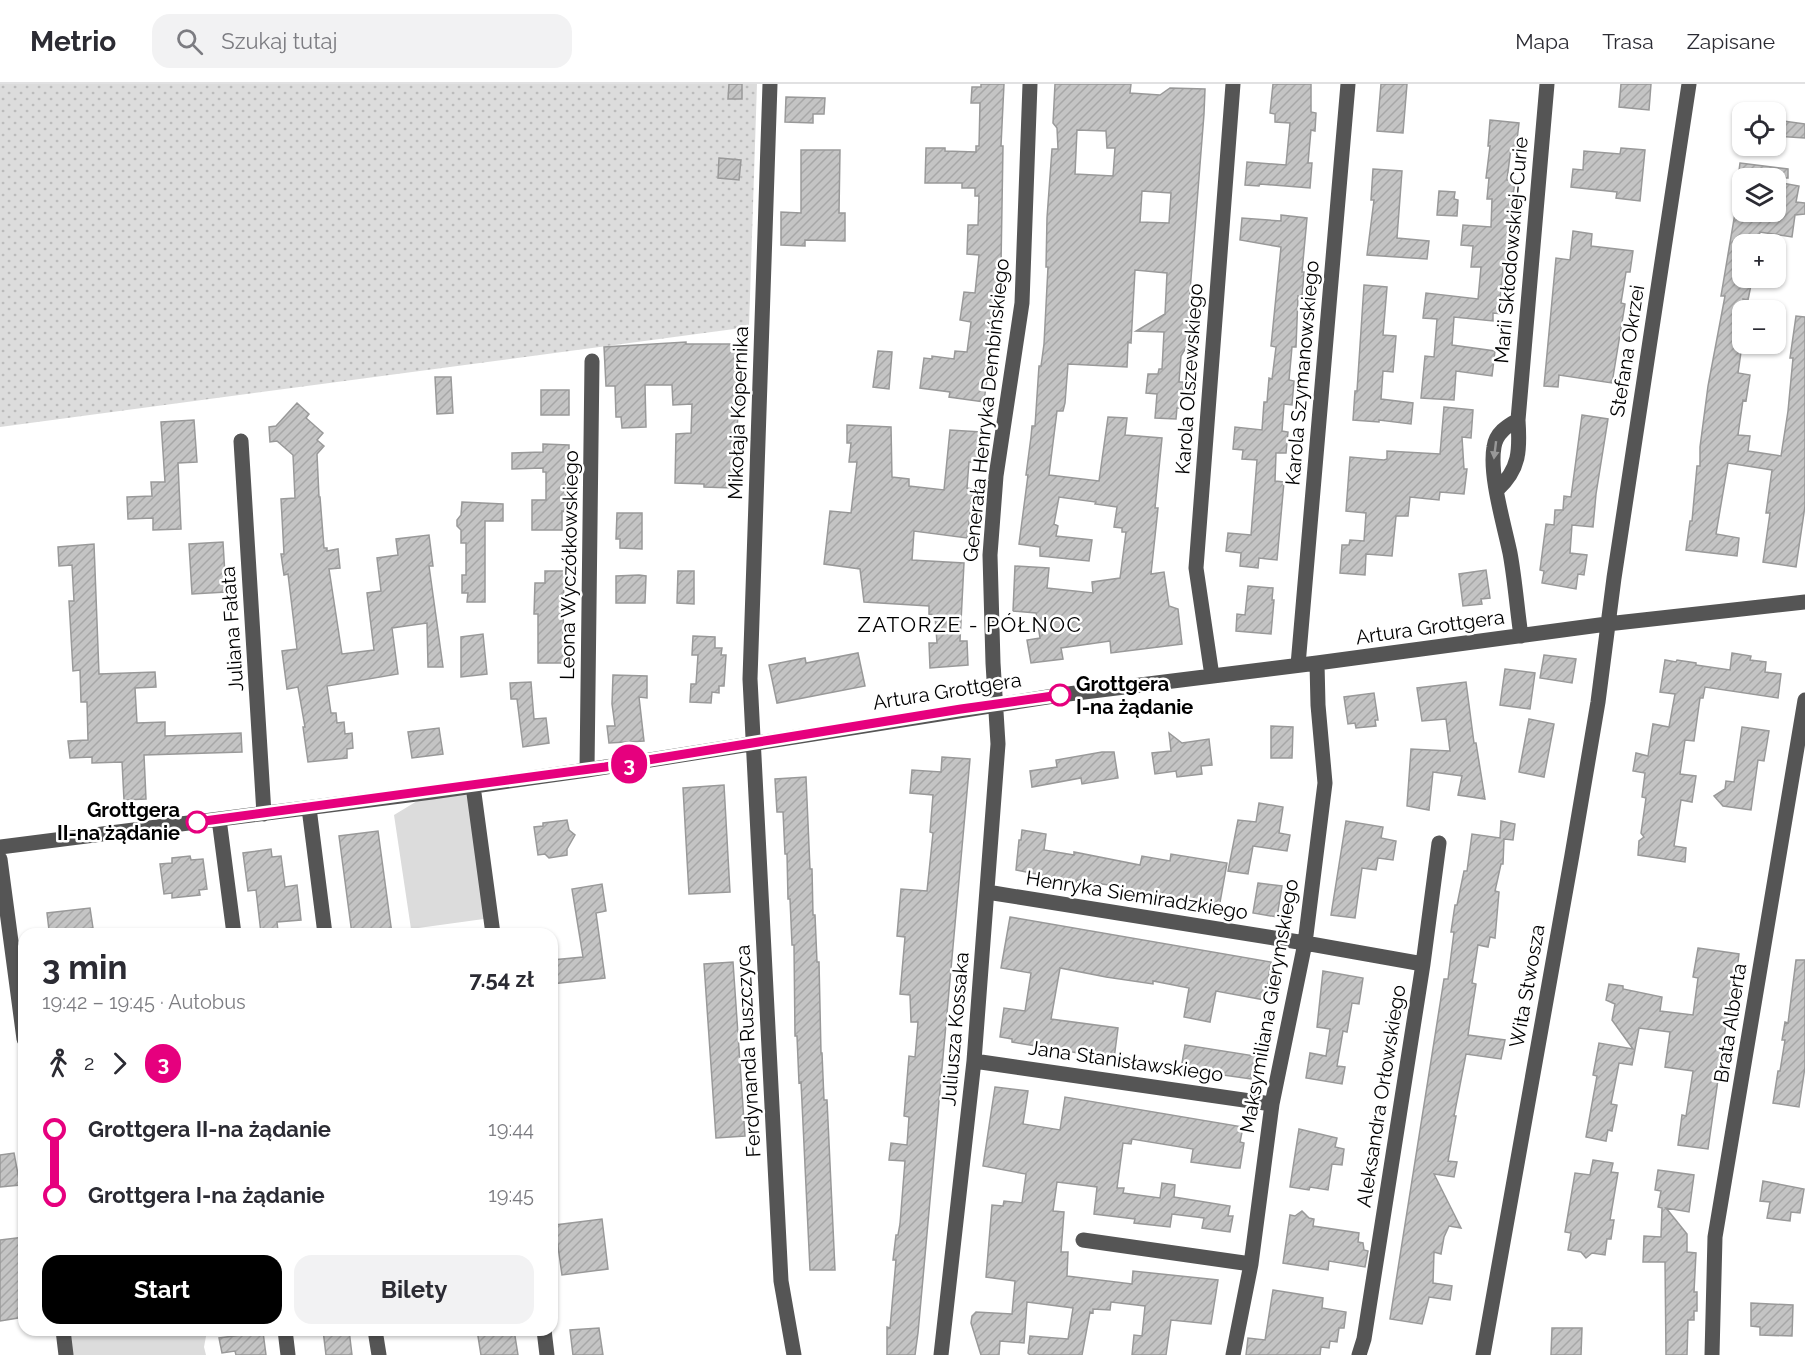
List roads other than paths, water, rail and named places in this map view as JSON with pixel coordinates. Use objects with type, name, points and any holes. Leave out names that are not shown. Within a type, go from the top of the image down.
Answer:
[{"type":"street","name":"Mikołaja Kopernika","points":[[752,744],[750,679],[770,84]]},
{"type":"street","name":"Generała Henryka Dembińskiego","points":[[997,705],[993,663],[990,555],[996,476],[1022,303],[1030,84]]},
{"type":"street","name":"Karola Olszewskiego","points":[[1212,676],[1196,567],[1233,84]]},
{"type":"street","name":"Karola Szymanowskiego","points":[[1298,665],[1348,84]]},
{"type":"street","name":"Marii Skłodowskiej-Curie","points":[[1497,490],[1506,482],[1515,467],[1519,442],[1518,420],[1547,84]]},
{"type":"street","name":"Stefana Okrzei","points":[[1607,624],[1689,84]]},
{"type":"street","name":"Leona Wyczółkowskiego","points":[[587,770],[592,361]]},
{"type":"street","points":[[1518,420],[1501,432],[1494,446],[1493,463],[1510,556],[1521,636]]},
{"type":"street","name":"Juliana Fałata","points":[[241,441],[264,814]]},
{"type":"street","name":"Artura Grottgera","points":[[0,847],[587,770],[997,705],[1607,624],[1805,602]]},
{"type":"street","name":"Wita Stwosza","points":[[1483,1355],[1598,702],[1607,624]]},
{"type":"street","name":"Maksymiliana Gierymskiego","points":[[1233,1355],[1251,1264],[1272,1104],[1305,943],[1325,783],[1317,663]]},
{"type":"street","name":"Brata Alberta","points":[[1712,1355],[1715,1237],[1805,700]]},
{"type":"street","name":"Juliusza Kossaka","points":[[941,1355],[975,1060],[999,744],[997,705]]},
{"type":"street","name":"Ferdynanda Ruszczyca","points":[[752,744],[781,1281],[794,1355]]},
{"type":"street","points":[[473,786],[492,928]]},
{"type":"street","points":[[309,808],[325,928]]},
{"type":"street","points":[[219,819],[233,928]]},
{"type":"street","name":"Aleksandra Orłowskiego","points":[[1359,1355],[1364,1339],[1423,964],[1439,843]]},
{"type":"street","points":[[0,858],[18,994]]},
{"type":"street","name":"Henryka Siemiradzkiego","points":[[987,892],[1423,964]]},
{"type":"street","name":"Jana Stanisławskiego","points":[[975,1060],[1272,1104]]},
{"type":"street","points":[[1083,1240],[1251,1264]]},
{"type":"street","points":[[64,1336],[66,1355]]},
{"type":"street","points":[[286,1336],[288,1355]]},
{"type":"street","points":[[376,1336],[379,1355]]},
{"type":"street","points":[[545,1336],[548,1355]]},
{"type":"place","name":"Grottgera I-na żądanie","points":[[1060,695]]},
{"type":"place","name":"Grottgera II-na żądanie","points":[[197,822]]},
{"type":"district","name":"ZATORZE - PÓŁNOC","points":[[970,624]]}]
